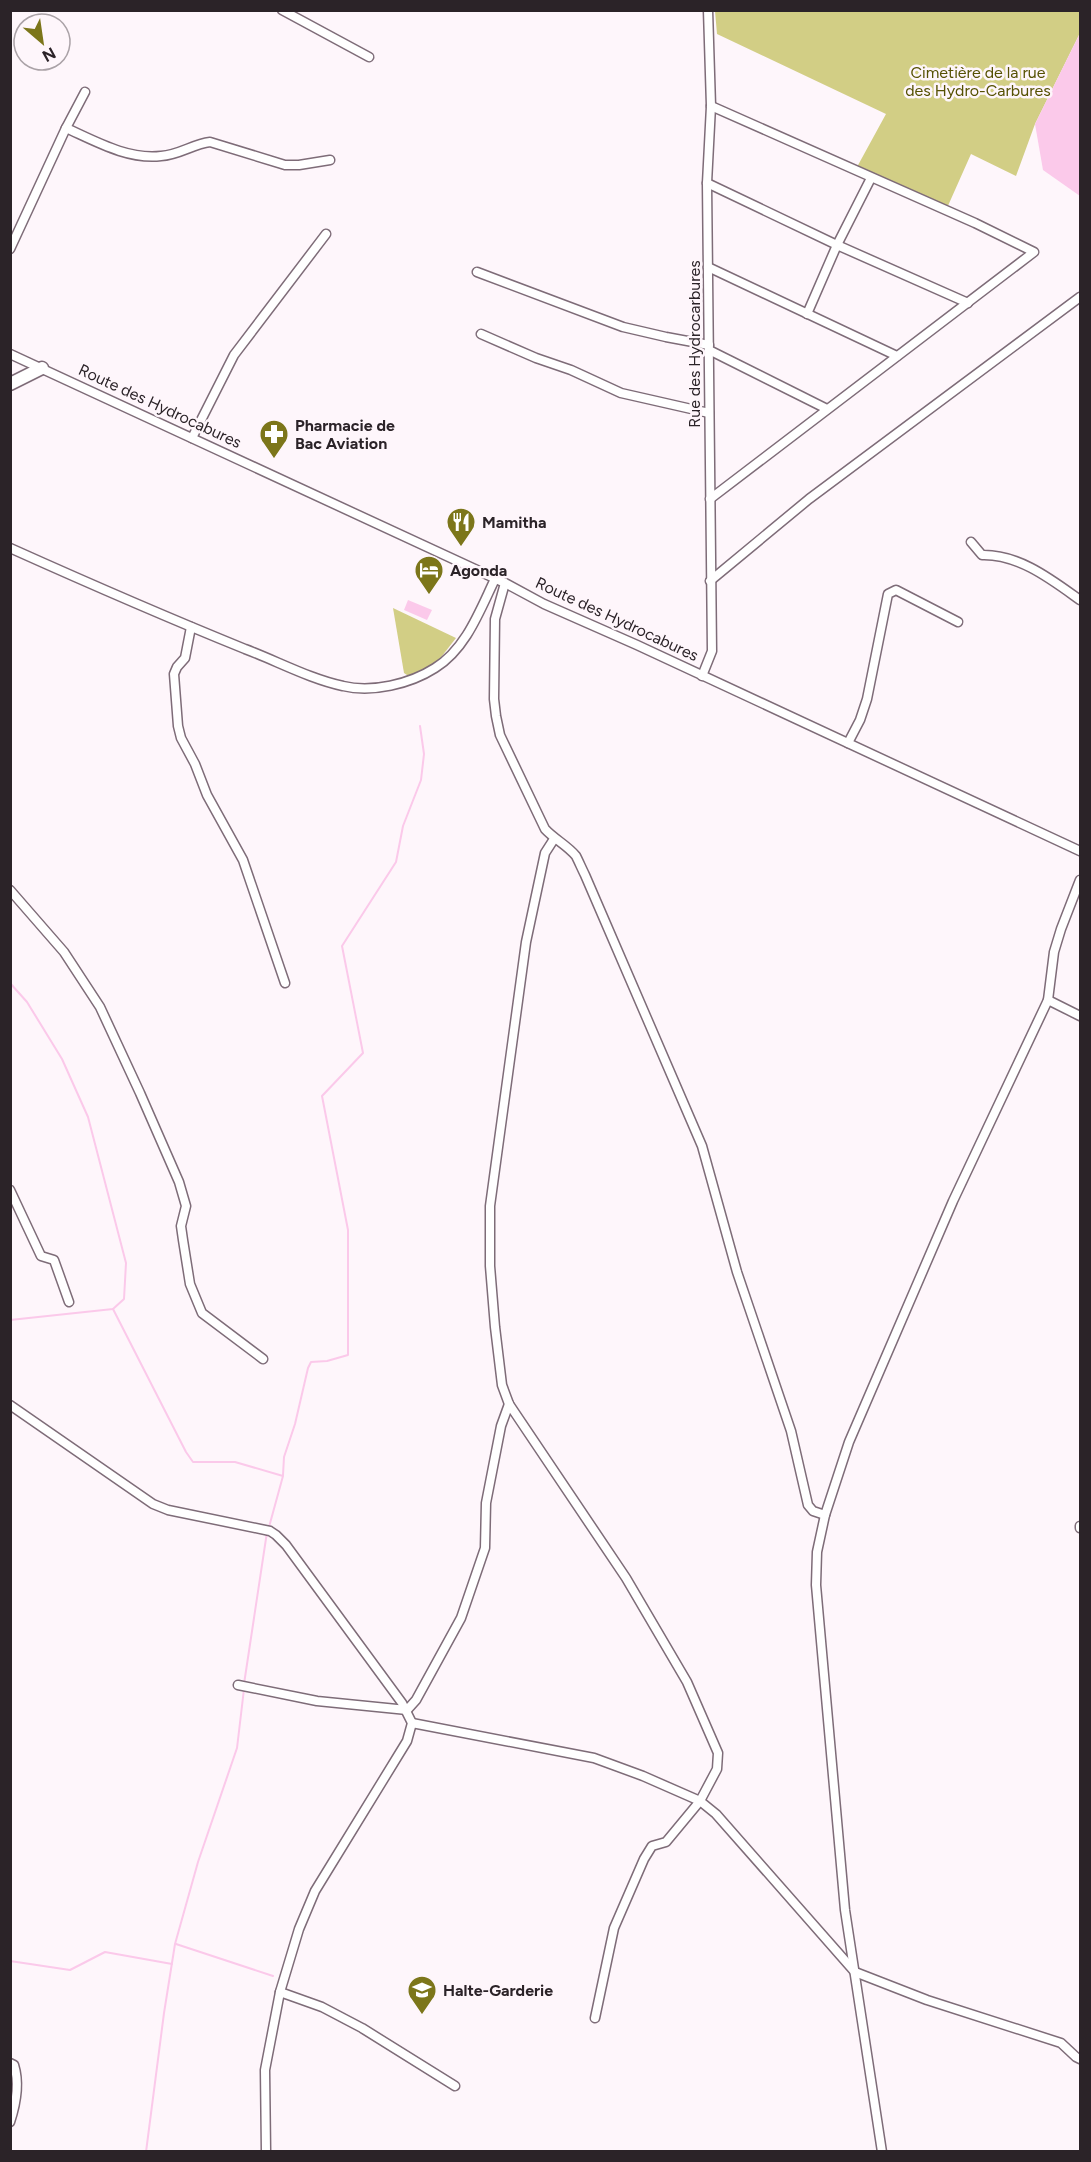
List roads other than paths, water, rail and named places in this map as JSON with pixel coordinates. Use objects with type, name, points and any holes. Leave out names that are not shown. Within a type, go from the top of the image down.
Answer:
[{"type":"street","points":[[282,10],[369,57]]},
{"type":"street","name":"Rue des Hydrocarbures","points":[[702,676],[712,651],[707,183],[711,106],[708,10]]},
{"type":"street","points":[[10,249],[85,92]]},
{"type":"street","points":[[710,499],[1034,252],[975,223],[711,106]]},
{"type":"street","points":[[66,128],[127,153],[159,157],[180,153],[198,143],[210,142],[285,165],[330,160]]},
{"type":"street","points":[[807,314],[837,245],[871,178]]},
{"type":"street","points":[[707,183],[837,245],[968,303]]},
{"type":"street","points":[[192,438],[234,355],[326,234]]},
{"type":"street","points":[[708,267],[897,356]]},
{"type":"street","points":[[477,272],[623,327],[709,347],[827,410]]},
{"type":"street","points":[[710,581],[809,499],[1080,297]]},
{"type":"street","points":[[482,334],[621,393],[709,413]]},
{"type":"street","name":"Route des Hydrocabures","points":[[10,354],[1080,851]]},
{"type":"street","points":[[10,384],[42,368]]},
{"type":"street","points":[[971,542],[982,555],[1012,560],[1044,574],[1080,600]]},
{"type":"street","points":[[10,548],[191,627],[344,687],[373,688],[409,681],[436,668],[455,650],[470,631],[495,579]]},
{"type":"street","points":[[505,583],[495,619],[494,699],[500,735],[545,829],[576,857],[585,875],[702,1146],[737,1272],[791,1431],[808,1505],[813,1511],[825,1515]]},
{"type":"street","points":[[848,743],[860,720],[867,699],[888,594],[896,590],[958,622]]},
{"type":"street","points":[[191,627],[185,658],[174,674],[181,738],[195,764],[207,795],[243,860],[285,983]]},
{"type":"street","points":[[554,839],[545,853],[526,942],[490,1206],[490,1266],[502,1385],[509,1404],[563,1488],[626,1578],[687,1682],[718,1754],[717,1769],[700,1801],[666,1842],[652,1846],[644,1859],[614,1928],[595,2018]]},
{"type":"street","points":[[882,2151],[845,1910],[816,1585],[817,1552],[833,1486],[853,1431],[953,1201],[1048,1000],[1054,952],[1080,880]]},
{"type":"street","points":[[10,890],[64,952],[100,1007],[140,1093],[186,1206],[181,1226],[190,1284],[202,1313],[262,1359]]},
{"type":"street","points":[[1048,1000],[1080,1016]]},
{"type":"street","points":[[10,1190],[41,1256],[54,1260],[69,1302]]},
{"type":"street","points":[[407,1710],[416,1700],[462,1618],[484,1548],[486,1503],[501,1426],[509,1404]]},
{"type":"street","points":[[10,1405],[153,1504],[168,1510],[259,1528],[276,1535],[286,1545],[407,1710],[412,1723],[407,1741],[315,1891],[299,1929],[280,1992],[265,2070],[266,2151]]},
{"type":"street","points":[[242,1686],[317,1701],[407,1710]]},
{"type":"street","points":[[412,1723],[594,1758],[700,1801],[723,1822],[855,1972],[927,2000],[1002,2022],[1061,2043],[1080,2059]]},
{"type":"street","points":[[280,1992],[322,2007],[362,2028],[455,2086]]},
{"type":"street","points":[[10,2063],[14,2065],[17,2073],[17,2085],[16,2104],[10,2122]]},
{"type":"waterway","points":[[283,1475],[284,1457],[311,1362],[327,1361],[348,1355],[348,1230],[322,1096],[363,1053],[342,946],[396,862],[403,826],[421,780],[424,754],[420,726]]},
{"type":"waterway","points":[[10,983],[27,1002],[62,1059],[88,1117],[126,1263],[124,1299],[113,1309],[10,1320]]},
{"type":"waterway","points":[[113,1309],[193,1462],[235,1462],[283,1476],[269,1527]]},
{"type":"waterway","points":[[244,1684],[267,1532]]},
{"type":"waterway","points":[[146,2152],[175,1944],[198,1862],[237,1748],[244,1689]]},
{"type":"waterway","points":[[176,1944],[273,1976]]},
{"type":"waterway","points":[[10,1961],[70,1970],[105,1952],[172,1964]]},
{"type":"place","name":"Pharmacie de Bac Aviation","points":[[274,460]]},
{"type":"place","name":"Mamitha","points":[[461,548]]},
{"type":"place","name":"Agonda","points":[[429,596]]},
{"type":"place","name":"Halte-Garderie","points":[[422,2016]]},
{"type":"park label","name":"Cimetière de la rue des Hydro-Carbures","points":[[978,81]]}]
